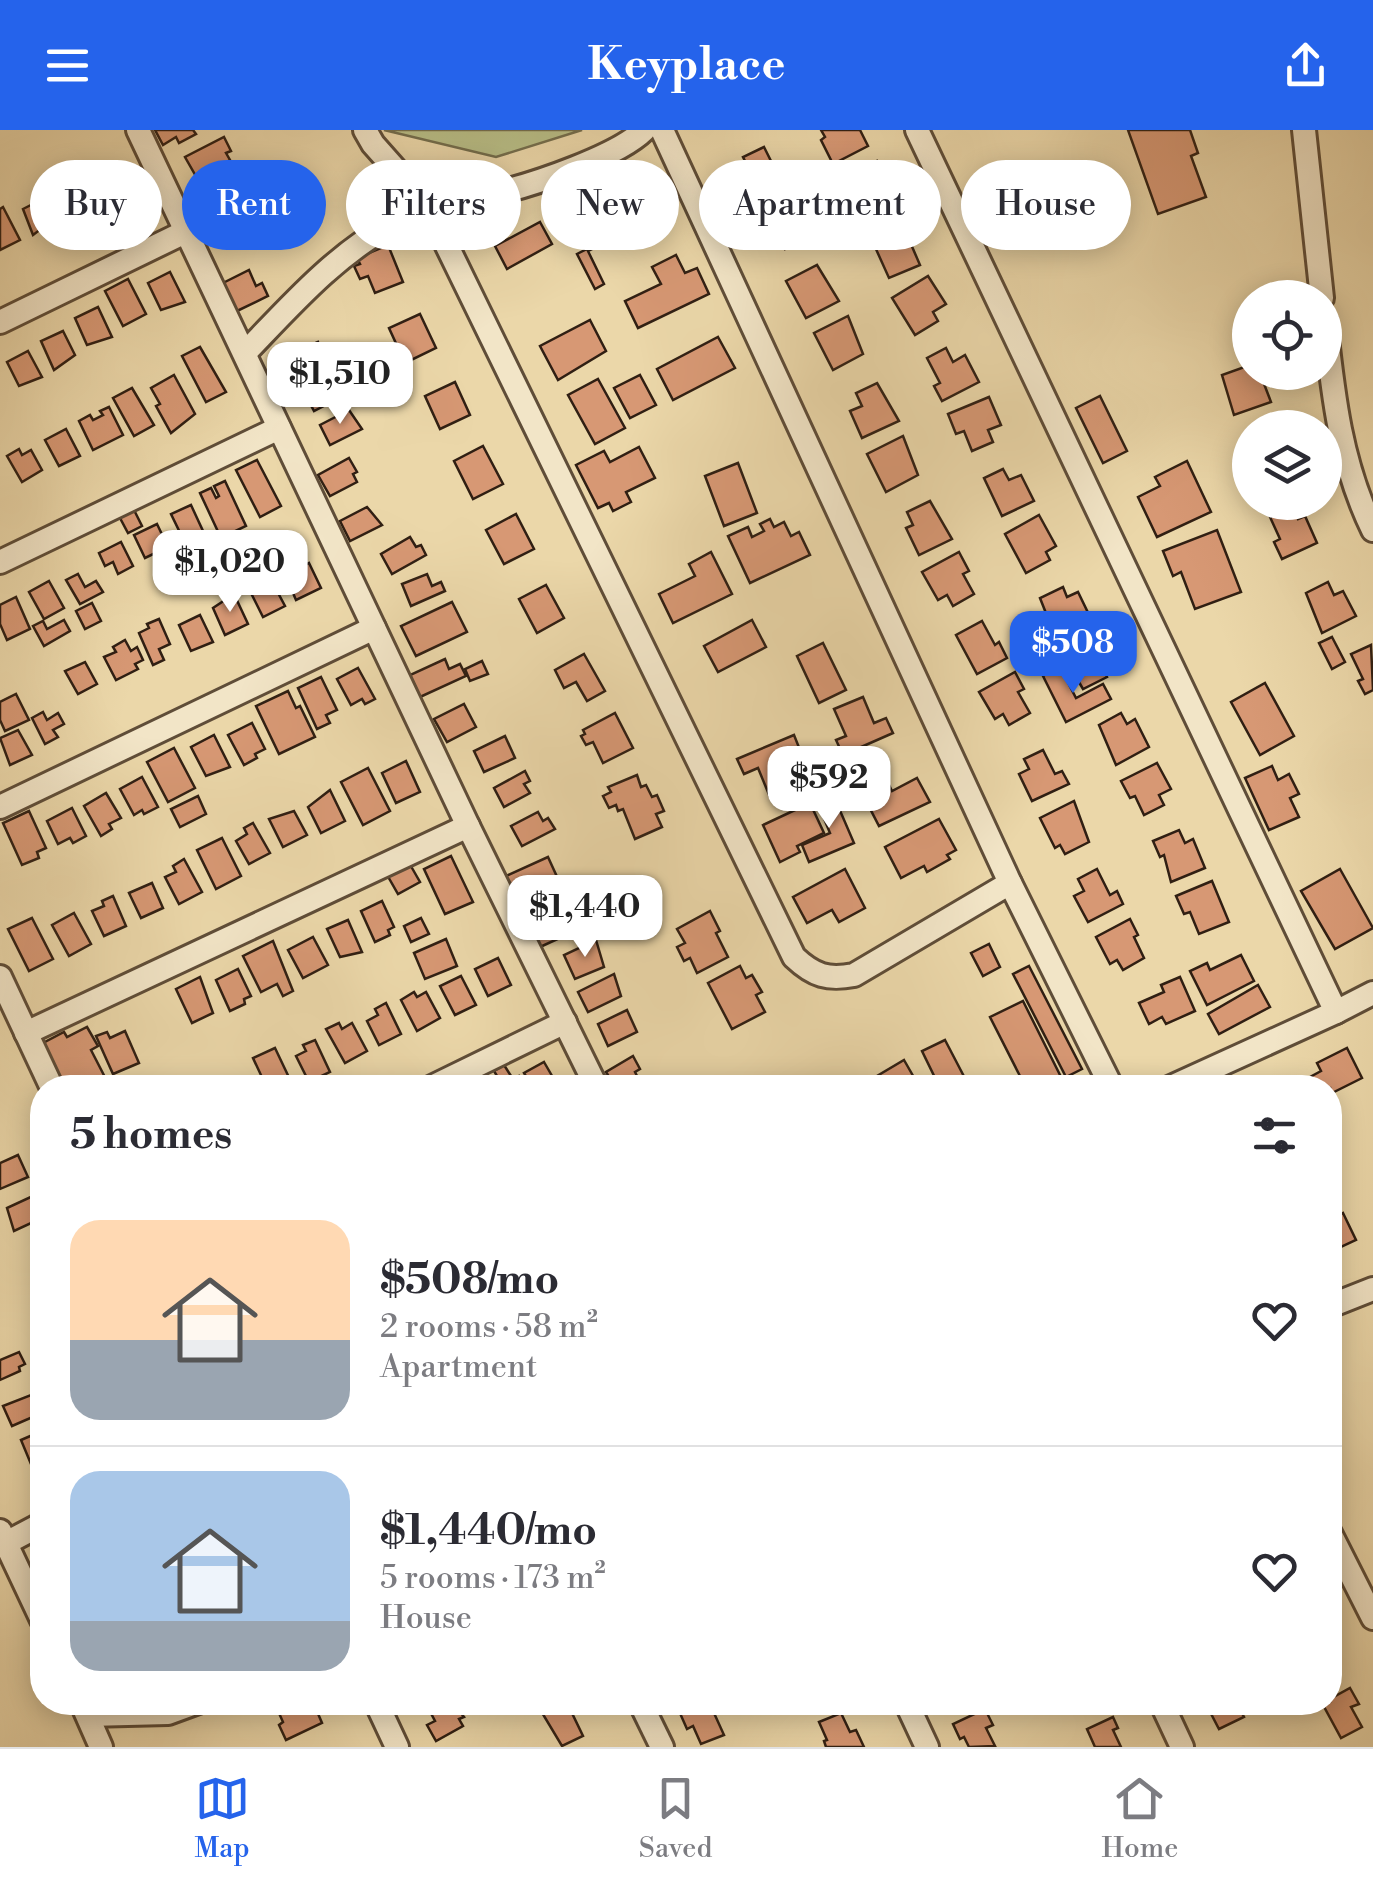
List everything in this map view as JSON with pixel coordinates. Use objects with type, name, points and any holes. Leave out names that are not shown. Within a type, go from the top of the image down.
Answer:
[{"type":"street","points":[[138,130],[182,224]]},
{"type":"street","points":[[365,130],[386,160]]},
{"type":"street","points":[[521,185],[632,143],[644,130]]},
{"type":"street","points":[[662,130],[1010,883],[1106,1075]]},
{"type":"street","points":[[917,130],[1336,1012]]},
{"type":"street","points":[[1304,130],[1320,280]]},
{"type":"street","points":[[0,322],[182,234]]},
{"type":"street","points":[[195,250],[591,1075]]},
{"type":"street","points":[[245,353],[349,250]]},
{"type":"street","points":[[449,250],[794,957],[809,972],[831,979],[854,976],[1010,883]]},
{"type":"street","points":[[1333,390],[1347,468],[1373,530]]},
{"type":"street","points":[[0,562],[279,428]]},
{"type":"street","points":[[0,807],[374,628]]},
{"type":"street","points":[[26,1034],[468,826]]},
{"type":"street","points":[[0,977],[46,1075]]},
{"type":"street","points":[[1198,1075],[1373,993]]},
{"type":"street","points":[[457,1075],[565,1022]]},
{"type":"street","points":[[1342,1301],[1373,1289]]},
{"type":"street","points":[[30,1528],[3,1537],[30,1594]]},
{"type":"street","points":[[1342,1548],[1364,1578],[1373,1618]]},
{"type":"street","points":[[88,1715],[102,1747]]},
{"type":"street","points":[[382,1715],[397,1747]]},
{"type":"street","points":[[646,1715],[662,1747]]},
{"type":"street","points":[[912,1715],[927,1747]]},
{"type":"street","points":[[1166,1715],[1182,1747]]},
{"type":"green space","points":[[384,130],[582,130],[496,157]]},
{"type":"building","points":[[155,130],[193,130],[196,134],[179,143],[176,137],[163,145]]},
{"type":"building","points":[[821,130],[860,130],[868,146],[841,160],[831,160],[821,140],[825,137]]},
{"type":"building","points":[[1128,130],[1190,130],[1198,153],[1191,156],[1206,197],[1158,214]]},
{"type":"building","points":[[224,137],[231,151],[226,153],[230,160],[185,157]]},
{"type":"building","points":[[764,147],[770,160],[744,160],[743,157]]},
{"type":"building","points":[[30,206],[30,227],[23,209]]},
{"type":"building","points":[[3,207],[20,240],[0,250],[0,209]]},
{"type":"building","points":[[540,222],[541,250],[507,269],[497,250],[521,250],[521,232]]},
{"type":"building","points":[[376,250],[390,250],[403,282],[375,293],[368,276],[360,279],[354,266],[360,264],[357,258]]},
{"type":"building","points":[[587,250],[604,284],[595,289],[577,254]]},
{"type":"building","points":[[876,250],[914,250],[920,265],[889,278]]},
{"type":"building","points":[[676,255],[685,273],[697,268],[709,294],[638,328],[625,301],[661,284],[652,267]]},
{"type":"building","points":[[817,265],[839,301],[806,318],[786,281]]},
{"type":"building","points":[[249,270],[256,286],[262,283],[268,296],[237,311],[223,283]]},
{"type":"building","points":[[170,272],[185,302],[161,310],[148,283]]},
{"type":"building","points":[[928,276],[946,304],[933,312],[938,321],[915,335],[892,298]]},
{"type":"building","points":[[128,279],[146,314],[123,326],[105,291]]},
{"type":"building","points":[[98,307],[112,337],[87,345],[75,318]]},
{"type":"building","points":[[420,314],[436,348],[405,363],[389,328]]},
{"type":"building","points":[[848,316],[863,354],[833,370],[814,333]]},
{"type":"building","points":[[590,320],[606,351],[558,380],[540,346]]},
{"type":"building","points":[[63,331],[75,355],[54,370],[41,341]]},
{"type":"building","points":[[718,337],[735,368],[673,400],[657,369]]},
{"type":"building","points":[[318,342],[326,361],[296,374],[288,355]]},
{"type":"building","points":[[200,347],[226,392],[206,402],[182,356]]},
{"type":"building","points":[[946,348],[953,362],[965,355],[979,382],[942,401],[934,386],[940,383],[927,358]]},
{"type":"building","points":[[28,351],[42,377],[19,386],[7,362]]},
{"type":"building","points":[[1232,371],[1232,390],[1266,390],[1271,402],[1248,410],[1232,410],[1222,375]]},
{"type":"building","points":[[336,374],[341,397],[314,411],[303,390]]},
{"type":"building","points":[[174,375],[195,414],[171,433],[151,388]]},
{"type":"building","points":[[640,375],[656,405],[630,418],[614,388]]},
{"type":"building","points":[[598,379],[625,428],[595,444],[568,395]]},
{"type":"building","points":[[455,382],[470,415],[440,429],[425,396]]},
{"type":"building","points":[[877,383],[899,421],[862,438],[850,411],[862,406],[856,393]]},
{"type":"building","points":[[132,388],[154,425],[134,436],[113,398]]},
{"type":"building","points":[[1100,396],[1127,451],[1103,463],[1076,408]]},
{"type":"building","points":[[989,397],[1001,425],[988,430],[993,442],[972,451],[964,431],[956,434],[948,414]]},
{"type":"building","points":[[109,407],[123,435],[93,450],[79,421],[90,415],[93,420]]},
{"type":"building","points":[[349,410],[362,429],[330,445],[320,425]]},
{"type":"building","points":[[66,429],[80,456],[59,466],[45,440]]},
{"type":"building","points":[[903,436],[918,475],[886,492],[867,454]]},
{"type":"building","points":[[483,446],[503,484],[473,499],[454,461]]},
{"type":"building","points":[[639,447],[655,478],[626,492],[631,502],[613,511],[609,503],[598,508],[576,465],[604,451],[610,462]]},
{"type":"building","points":[[19,449],[22,455],[31,450],[42,470],[22,482],[7,456]]},
{"type":"building","points":[[349,458],[357,472],[353,474],[357,482],[330,496],[318,475]]},
{"type":"building","points":[[257,460],[281,506],[260,517],[236,470]]},
{"type":"building","points":[[1187,461],[1211,512],[1157,537],[1138,497],[1160,486],[1155,477]]},
{"type":"building","points":[[738,463],[757,513],[724,526],[705,476]]},
{"type":"building","points":[[1003,469],[1009,480],[1021,475],[1034,501],[1002,516],[984,478]]},
{"type":"building","points":[[225,481],[246,526],[221,538],[200,493],[211,488],[216,498],[219,496],[214,486]]},
{"type":"building","points":[[930,501],[952,539],[919,555],[906,528],[913,525],[907,512]]},
{"type":"building","points":[[191,505],[203,531],[195,535],[198,540],[186,545],[171,514]]},
{"type":"building","points":[[367,507],[382,525],[350,541],[340,521]]},
{"type":"building","points":[[134,510],[142,526],[128,533],[120,518]]},
{"type":"building","points":[[516,514],[534,549],[504,564],[486,530]]},
{"type":"building","points":[[1039,515],[1056,546],[1046,552],[1050,560],[1026,573],[1005,534]]},
{"type":"building","points":[[770,519],[774,527],[784,522],[791,536],[799,532],[810,555],[750,583],[728,536],[748,527],[752,537],[764,531],[760,524]]},
{"type":"building","points":[[1271,520],[1307,520],[1317,543],[1282,559],[1274,542],[1280,539]]},
{"type":"building","points":[[157,524],[168,547],[145,558],[134,535]]},
{"type":"building","points":[[1217,530],[1241,592],[1195,609],[1181,572],[1173,576],[1163,551]]},
{"type":"building","points":[[410,537],[426,555],[392,574],[381,554]]},
{"type":"building","points":[[121,542],[133,566],[118,574],[113,562],[105,566],[99,553]]},
{"type":"building","points":[[711,552],[732,594],[673,623],[659,594],[695,576],[689,564]]},
{"type":"building","points":[[959,552],[969,571],[963,574],[974,594],[953,606],[947,595],[938,600],[922,572]]},
{"type":"building","points":[[309,563],[321,588],[296,600],[296,591],[285,569]]},
{"type":"building","points":[[78,574],[85,587],[96,581],[103,592],[80,604],[66,580]]},
{"type":"building","points":[[427,574],[432,586],[441,582],[445,591],[411,606],[402,584]]},
{"type":"building","points":[[269,576],[285,606],[263,617],[250,591]]},
{"type":"building","points":[[49,581],[64,608],[44,619],[29,592]]},
{"type":"building","points":[[1328,582],[1334,595],[1343,591],[1356,616],[1322,633],[1306,593]]},
{"type":"building","points":[[546,585],[564,618],[537,633],[519,599]]},
{"type":"building","points":[[1063,587],[1067,597],[1078,592],[1093,623],[1055,636],[1040,598]]},
{"type":"building","points":[[234,594],[248,624],[225,635],[213,608]]},
{"type":"building","points":[[16,597],[30,629],[7,640],[0,624],[0,605]]},
{"type":"building","points":[[452,602],[467,632],[416,656],[401,626]]},
{"type":"building","points":[[92,603],[101,621],[85,629],[76,611]]},
{"type":"building","points":[[200,615],[213,642],[191,651],[179,625]]},
{"type":"building","points":[[159,619],[170,644],[159,649],[164,660],[153,665],[139,633]]},
{"type":"building","points":[[64,620],[70,631],[44,646],[33,626],[43,621],[47,629]]},
{"type":"building","points":[[752,620],[766,647],[718,672],[704,646]]},
{"type":"building","points":[[982,621],[1007,658],[977,674],[956,635]]},
{"type":"building","points":[[1098,634],[1111,663],[1102,667],[1107,677],[1083,689],[1061,651]]},
{"type":"building","points":[[1332,637],[1345,662],[1332,669],[1319,643]]},
{"type":"building","points":[[125,640],[131,651],[137,647],[143,660],[135,664],[138,669],[116,680],[104,657],[116,652],[113,647]]},
{"type":"building","points":[[823,643],[846,690],[819,703],[797,656]]},
{"type":"building","points":[[1371,645],[1373,690],[1365,694],[1358,681],[1363,679],[1351,654]]},
{"type":"building","points":[[584,654],[605,691],[587,701],[576,682],[564,688],[555,670]]},
{"type":"building","points":[[445,659],[449,669],[460,664],[466,676],[420,697],[410,675]]},
{"type":"building","points":[[482,661],[488,674],[470,681],[465,669]]},
{"type":"building","points":[[85,662],[97,684],[78,694],[65,671]]},
{"type":"building","points":[[1060,667],[1076,698],[1103,684],[1111,699],[1066,722],[1043,676]]},
{"type":"building","points":[[358,668],[375,699],[365,704],[362,699],[351,705],[337,679]]},
{"type":"building","points":[[1015,672],[1024,689],[1018,692],[1030,713],[1009,725],[1003,714],[995,719],[979,692]]},
{"type":"building","points":[[321,677],[337,710],[326,715],[330,723],[317,729],[298,688]]},
{"type":"building","points":[[1265,683],[1294,736],[1260,755],[1231,702]]},
{"type":"building","points":[[288,691],[315,737],[279,754],[256,706]]},
{"type":"building","points":[[16,694],[29,720],[5,731],[0,720],[0,702]]},
{"type":"building","points":[[863,697],[874,723],[886,718],[893,733],[843,755],[836,740],[846,736],[834,709]]},
{"type":"building","points":[[464,704],[476,727],[447,742],[434,719]]},
{"type":"building","points":[[43,712],[47,720],[58,713],[64,724],[53,730],[58,737],[45,744],[32,718]]},
{"type":"building","points":[[615,713],[633,748],[603,763],[593,742],[586,745],[581,736],[585,734],[583,730]]},
{"type":"building","points":[[1121,713],[1127,724],[1135,719],[1149,747],[1116,765],[1099,725]]},
{"type":"building","points":[[252,723],[265,749],[244,765],[228,735]]},
{"type":"building","points":[[18,730],[32,755],[10,765],[0,738]]},
{"type":"building","points":[[214,735],[230,767],[206,776],[191,747]]},
{"type":"building","points":[[794,735],[800,750],[784,757],[797,786],[770,797],[758,768],[744,774],[737,759]]},
{"type":"building","points":[[505,736],[515,758],[484,772],[474,751]]},
{"type":"building","points":[[174,748],[195,788],[168,802],[147,762]]},
{"type":"building","points":[[1043,750],[1055,774],[1062,771],[1069,784],[1032,801],[1019,774],[1029,769],[1024,759]]},
{"type":"building","points":[[406,761],[420,792],[396,803],[382,773]]},
{"type":"building","points":[[820,761],[827,782],[802,790],[795,768]]},
{"type":"building","points":[[1157,763],[1171,789],[1159,795],[1164,805],[1144,815],[1135,796],[1130,798],[1121,781]]},
{"type":"building","points":[[1272,766],[1278,780],[1289,774],[1299,794],[1290,798],[1299,817],[1269,830],[1245,778]]},
{"type":"building","points":[[368,768],[390,811],[363,825],[341,782]]},
{"type":"building","points":[[525,771],[530,781],[524,784],[530,793],[504,807],[494,788]]},
{"type":"building","points":[[637,775],[641,787],[646,785],[652,797],[657,795],[664,811],[656,814],[662,827],[635,839],[623,809],[618,811],[616,805],[609,808],[603,796],[611,792],[608,787]]},
{"type":"building","points":[[142,777],[158,807],[134,815],[120,789]]},
{"type":"building","points":[[917,778],[930,802],[879,826],[861,791],[886,779],[892,791]]},
{"type":"building","points":[[330,790],[345,821],[321,833],[308,807]]},
{"type":"building","points":[[832,792],[854,843],[809,862],[802,845],[830,833],[816,799]]},
{"type":"building","points":[[106,793],[121,818],[109,824],[112,829],[101,836],[84,806]]},
{"type":"building","points":[[198,796],[206,814],[180,827],[171,809]]},
{"type":"building","points":[[1074,801],[1089,842],[1065,854],[1060,845],[1055,848],[1040,818]]},
{"type":"building","points":[[810,803],[824,833],[797,846],[800,852],[780,862],[763,825]]},
{"type":"building","points":[[72,808],[86,836],[73,843],[70,838],[58,844],[47,821]]},
{"type":"building","points":[[29,811],[46,848],[37,852],[39,858],[22,865],[3,823]]},
{"type":"building","points":[[294,811],[307,835],[283,847],[269,819]]},
{"type":"building","points":[[538,812],[555,829],[522,846],[511,826]]},
{"type":"building","points":[[939,819],[956,850],[947,855],[950,859],[927,872],[924,866],[901,878],[885,847]]},
{"type":"building","points":[[253,823],[270,853],[249,864],[236,841],[247,834],[244,828]]},
{"type":"building","points":[[1179,830],[1185,843],[1193,839],[1205,868],[1171,882],[1164,855],[1160,857],[1153,841]]},
{"type":"building","points":[[222,838],[241,876],[216,889],[197,850]]},
{"type":"building","points":[[451,856],[473,902],[445,914],[424,869]]},
{"type":"building","points":[[548,857],[558,879],[517,899],[506,876]]},
{"type":"building","points":[[184,859],[202,892],[179,904],[165,877],[176,872],[173,866]]},
{"type":"building","points":[[408,861],[420,882],[398,894],[386,873]]},
{"type":"building","points":[[845,869],[865,908],[839,922],[832,910],[807,923],[793,897]]},
{"type":"building","points":[[1097,869],[1110,895],[1117,891],[1123,904],[1088,922],[1074,896],[1084,891],[1078,879]]},
{"type":"building","points":[[1340,869],[1373,928],[1335,949],[1301,891]]},
{"type":"building","points":[[1212,881],[1229,922],[1199,934],[1190,912],[1184,914],[1176,896]]},
{"type":"building","points":[[152,883],[163,908],[141,918],[129,893]]},
{"type":"building","points":[[113,896],[126,926],[104,936],[92,911]]},
{"type":"building","points":[[382,901],[394,927],[388,930],[390,935],[375,942],[361,911]]},
{"type":"building","points":[[571,905],[582,928],[540,947],[527,920],[541,913],[543,918]]},
{"type":"building","points":[[710,911],[728,957],[697,973],[690,958],[684,961],[677,947],[685,943],[677,929]]},
{"type":"building","points":[[74,913],[91,944],[69,956],[52,925]]},
{"type":"building","points":[[32,918],[53,959],[29,971],[8,929]]},
{"type":"building","points":[[421,918],[429,934],[411,942],[404,926]]},
{"type":"building","points":[[1130,919],[1144,958],[1123,970],[1117,960],[1110,964],[1096,937]]},
{"type":"building","points":[[348,920],[362,952],[340,957],[327,929]]},
{"type":"building","points":[[313,937],[328,965],[303,978],[288,950]]},
{"type":"building","points":[[446,939],[457,966],[425,979],[414,953]]},
{"type":"building","points":[[596,940],[604,967],[575,979],[564,955]]},
{"type":"building","points":[[273,941],[293,991],[283,996],[277,984],[261,992],[243,956]]},
{"type":"building","points":[[989,944],[1000,967],[983,976],[971,953]]},
{"type":"building","points":[[1241,955],[1254,981],[1207,1005],[1190,971],[1207,963],[1210,970]]},
{"type":"building","points":[[498,958],[511,985],[488,996],[475,969]]},
{"type":"building","points":[[740,966],[746,978],[752,975],[762,992],[756,995],[765,1012],[732,1029],[708,983]]},
{"type":"building","points":[[1029,966],[1082,1069],[1065,1075],[1013,974]]},
{"type":"building","points":[[238,969],[251,996],[244,999],[245,1004],[230,1011],[216,980]]},
{"type":"building","points":[[614,974],[621,996],[588,1012],[578,992]]},
{"type":"building","points":[[461,976],[476,1005],[455,1015],[440,986]]},
{"type":"building","points":[[200,977],[213,1013],[192,1023],[176,989]]},
{"type":"building","points":[[1180,977],[1195,1011],[1166,1024],[1162,1017],[1149,1024],[1139,1003],[1164,992],[1161,985]]},
{"type":"building","points":[[1258,985],[1270,1007],[1219,1034],[1208,1014]]},
{"type":"building","points":[[414,992],[417,997],[426,992],[440,1018],[417,1031],[401,1000]]},
{"type":"building","points":[[1023,1001],[1060,1075],[1019,1075],[990,1017]]},
{"type":"building","points":[[386,1003],[401,1034],[379,1045],[367,1021],[378,1015],[375,1009]]},
{"type":"building","points":[[627,1010],[637,1032],[608,1046],[598,1024]]},
{"type":"building","points":[[339,1023],[342,1029],[352,1023],[367,1051],[345,1063],[326,1029]]},
{"type":"building","points":[[87,1027],[98,1046],[91,1050],[104,1075],[59,1075],[43,1043],[64,1032],[67,1037]]},
{"type":"building","points":[[125,1031],[139,1063],[113,1074],[96,1036],[107,1032],[110,1038]]},
{"type":"building","points":[[315,1040],[330,1072],[306,1075],[296,1056],[306,1051],[303,1045]]},
{"type":"building","points":[[945,1040],[963,1075],[934,1075],[922,1051]]},
{"type":"building","points":[[275,1048],[288,1075],[261,1075],[253,1058]]},
{"type":"building","points":[[1347,1048],[1362,1078],[1342,1088],[1342,1075],[1314,1075],[1321,1071],[1317,1063]]},
{"type":"building","points":[[633,1056],[640,1069],[636,1075],[606,1072]]},
{"type":"building","points":[[904,1060],[913,1075],[879,1075]]},
{"type":"building","points":[[544,1062],[552,1075],[525,1075]]},
{"type":"building","points":[[504,1065],[510,1075],[496,1075],[494,1071]]},
{"type":"building","points":[[18,1155],[28,1177],[0,1189],[0,1163]]},
{"type":"building","points":[[30,1197],[30,1224],[14,1231],[7,1208]]},
{"type":"building","points":[[1342,1214],[1356,1240],[1342,1247]]},
{"type":"building","points":[[19,1352],[25,1364],[19,1367],[20,1371],[0,1380],[0,1360]]},
{"type":"building","points":[[30,1395],[30,1418],[12,1426],[3,1406]]},
{"type":"building","points":[[30,1436],[30,1462],[21,1440]]},
{"type":"building","points":[[1350,1688],[1359,1704],[1351,1707],[1362,1727],[1341,1738],[1329,1715],[1342,1715],[1342,1692]]},
{"type":"building","points":[[280,1715],[319,1715],[322,1723],[286,1740],[279,1725],[283,1722]]},
{"type":"building","points":[[432,1715],[464,1717],[459,1719],[463,1726],[436,1741],[427,1725],[435,1721]]},
{"type":"building","points":[[543,1715],[573,1715],[583,1736],[562,1746]]},
{"type":"building","points":[[681,1715],[715,1715],[724,1735],[701,1744],[693,1726],[687,1729]]},
{"type":"building","points":[[842,1715],[850,1732],[856,1730],[864,1747],[826,1747],[819,1722]]},
{"type":"building","points":[[972,1715],[988,1715],[993,1725],[986,1728],[995,1746],[969,1747],[953,1724]]},
{"type":"building","points":[[1212,1715],[1244,1717],[1219,1729]]},
{"type":"building","points":[[1113,1717],[1118,1728],[1113,1730],[1121,1747],[1095,1747],[1087,1729]]}]
